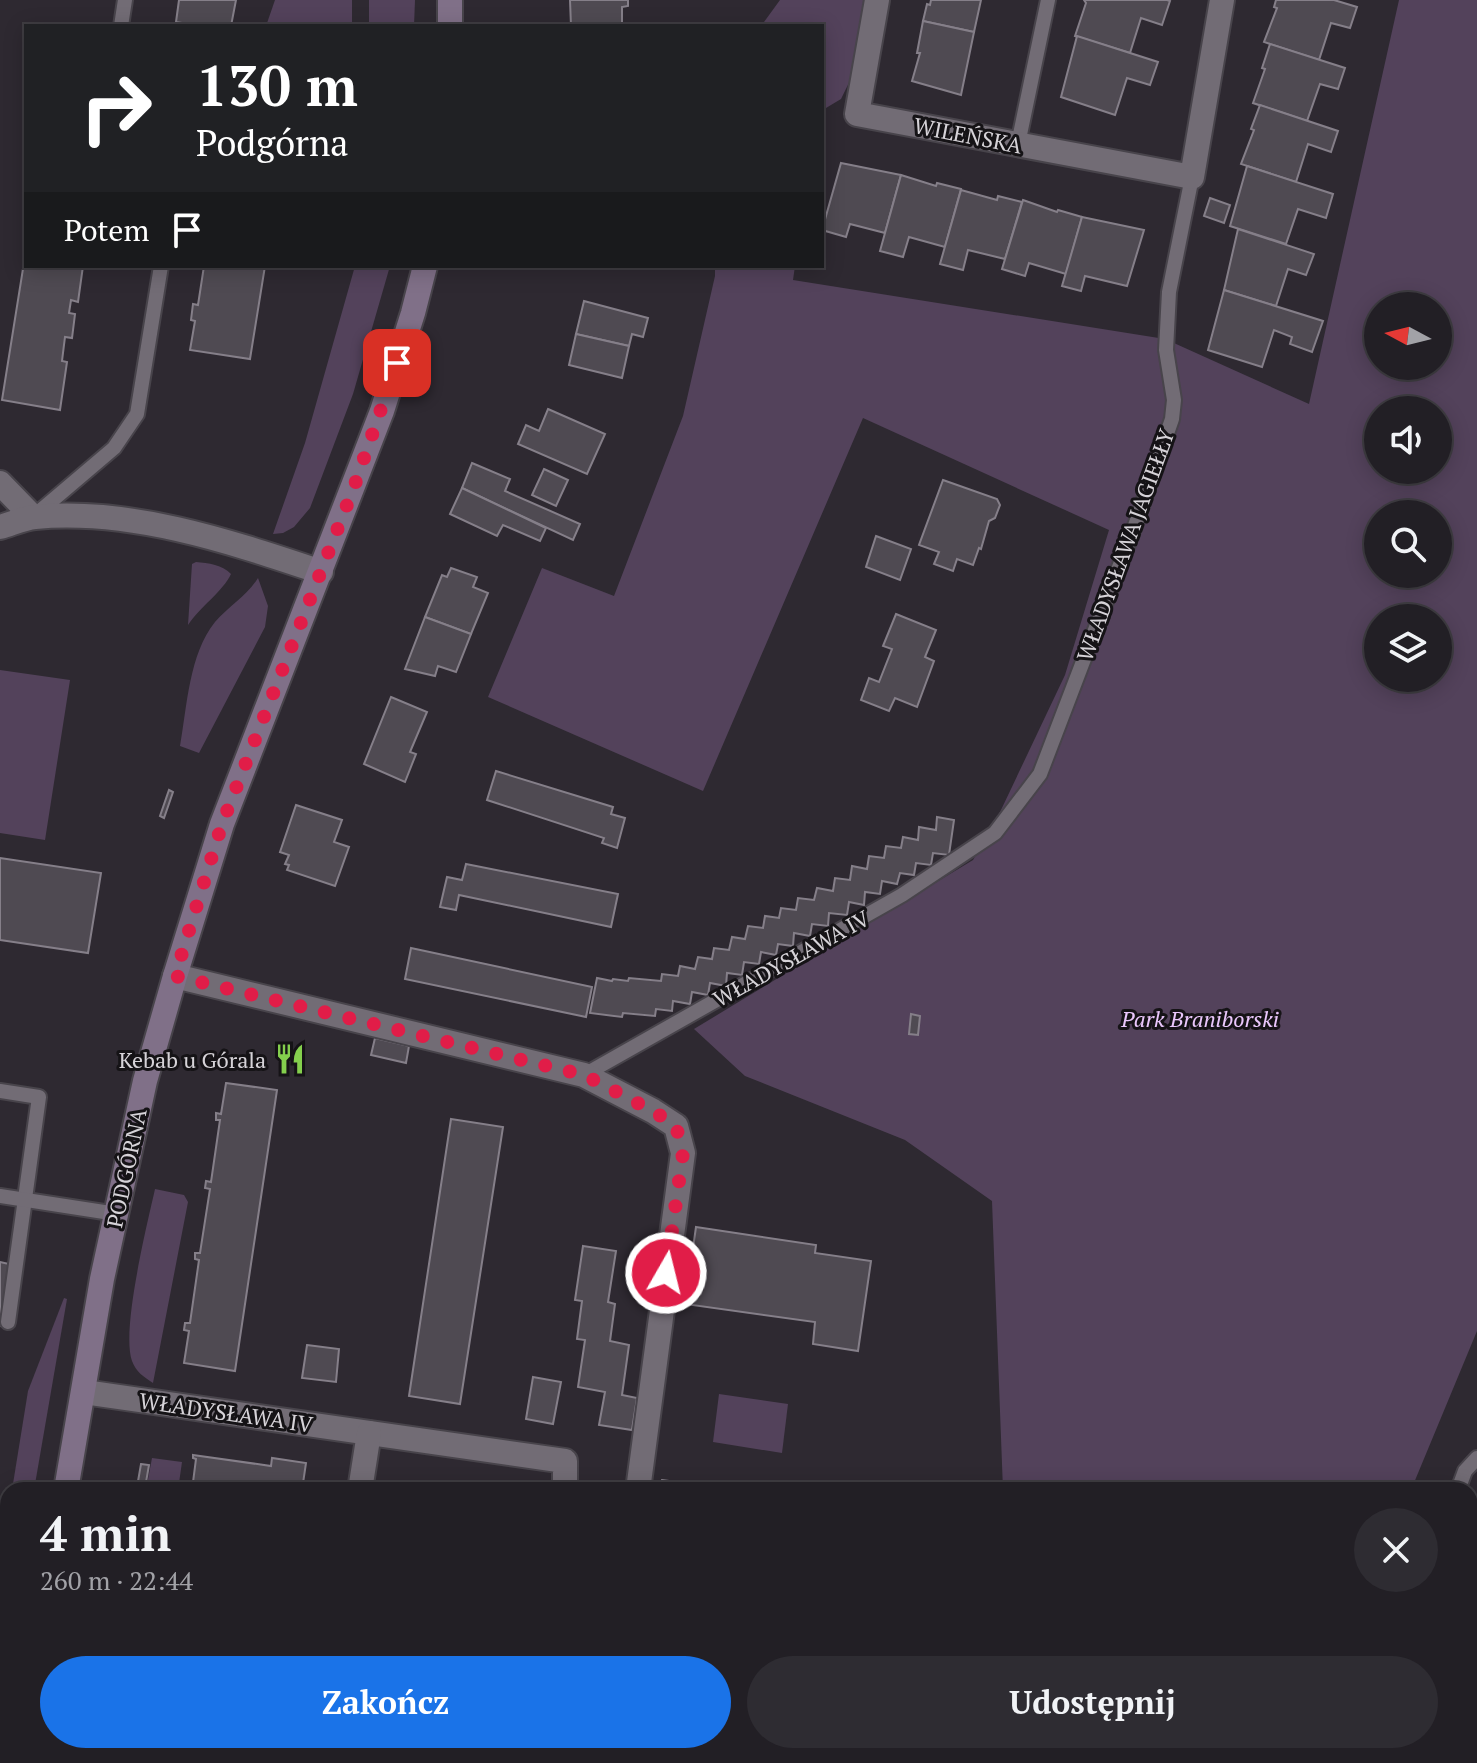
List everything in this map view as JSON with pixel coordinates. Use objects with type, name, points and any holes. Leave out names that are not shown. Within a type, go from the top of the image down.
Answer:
[{"type":"street","points":[[450,0],[450,24]]},
{"type":"street","name":"WILEŃSKA","points":[[877,0],[857,114],[1192,177]]},
{"type":"street","name":"WŁADYSŁAWA JAGIEŁŁY","points":[[1192,177],[1222,0]]},
{"type":"street","name":"PODGÓRNA","points":[[67,1482],[102,1279],[145,1081],[175,976],[222,824],[382,411],[424,268]]},
{"type":"street","points":[[0,483],[33,517]]},
{"type":"street","points":[[0,527],[33,517],[97,515],[166,527],[321,572]]},
{"type":"street","points":[[175,976],[584,1075],[676,1126],[683,1153],[639,1482]]},
{"type":"street","name":"WŁADYSŁAWA IV","points":[[84,1392],[565,1461],[565,1482]]},
{"type":"street","points":[[361,1482],[369,1433]]},
{"type":"lane","points":[[121,24],[125,0]]},
{"type":"lane","points":[[1018,144],[1048,0]]},
{"type":"lane","name":"WŁADYSŁAWA JAGIEŁŁY","points":[[995,833],[1040,774],[1136,523],[1172,419],[1174,400],[1166,350],[1169,292],[1192,177]]},
{"type":"lane","points":[[33,517],[114,448],[137,414],[161,268]]},
{"type":"lane","name":"WŁADYSŁAWA IV","points":[[584,1075],[902,895],[995,833]]},
{"type":"lane","points":[[0,1091],[39,1097],[8,1322]]},
{"type":"lane","points":[[0,1196],[117,1214]]},
{"type":"lane","points":[[1461,1482],[1465,1471],[1477,1458]]},
{"type":"green space","points":[[275,0],[352,0],[352,24],[267,24]]},
{"type":"green space","points":[[369,0],[415,0],[414,24],[369,24]]},
{"type":"green space","points":[[780,0],[872,0],[868,44],[841,99],[826,108],[824,118],[824,24],[762,24]]},
{"type":"green space","name":"Park Braniborski","points":[[1399,0],[1477,0],[1477,1331],[1414,1482],[1003,1482],[992,1201],[905,1140],[745,1076],[694,1029],[973,860],[1001,810],[1065,675],[1109,530],[863,418],[703,791],[488,697],[542,568],[614,596],[683,416],[715,268],[795,268],[793,280],[1165,339],[1309,404]]},
{"type":"green space","points":[[354,268],[389,268],[353,394],[310,508],[294,527],[273,534],[305,443]]},
{"type":"green space","points":[[196,562],[220,567],[231,574],[188,625],[192,564]]},
{"type":"green space","points":[[258,578],[268,606],[265,627],[199,753],[180,746],[190,681],[206,635]]},
{"type":"green space","points":[[0,670],[70,680],[45,840],[0,833]]},
{"type":"green space","points":[[155,1189],[184,1195],[188,1202],[153,1383],[143,1376],[132,1361],[130,1326],[136,1277]]},
{"type":"green space","points":[[64,1298],[67,1299],[35,1482],[13,1482],[28,1391]]},
{"type":"green space","points":[[719,1394],[788,1404],[782,1453],[713,1442]]},
{"type":"green space","points":[[152,1458],[182,1462],[179,1482],[148,1482]]},
{"type":"building","points":[[179,0],[236,0],[231,24],[176,22]]},
{"type":"building","points":[[570,0],[628,0],[628,6],[622,7],[622,24],[571,24]]},
{"type":"building","points":[[931,0],[981,0],[974,32],[923,21]]},
{"type":"building","points":[[1084,0],[1170,1],[1162,25],[1141,18],[1130,53],[1075,36],[1086,3]]},
{"type":"building","points":[[1276,0],[1334,0],[1357,7],[1350,28],[1331,23],[1319,60],[1264,42],[1277,8],[1274,7]]},
{"type":"building","points":[[923,21],[974,32],[961,95],[912,81],[920,53],[917,53]]},
{"type":"building","points":[[1077,36],[1158,62],[1150,85],[1127,78],[1115,115],[1061,97]]},
{"type":"building","points":[[1270,44],[1345,68],[1338,89],[1320,84],[1307,121],[1253,103]]},
{"type":"building","points":[[1260,105],[1338,131],[1331,152],[1308,144],[1296,182],[1241,164]]},
{"type":"building","points":[[841,163],[901,175],[885,233],[850,224],[846,237],[824,231]]},
{"type":"building","points":[[1247,166],[1333,194],[1326,218],[1298,209],[1286,244],[1230,226]]},
{"type":"building","points":[[901,175],[936,186],[937,183],[961,189],[945,247],[909,237],[903,257],[880,251]]},
{"type":"building","points":[[961,190],[997,200],[998,196],[1022,202],[1005,259],[968,250],[963,270],[940,264]]},
{"type":"building","points":[[1210,198],[1230,205],[1224,223],[1204,216]]},
{"type":"building","points":[[1023,200],[1082,217],[1066,274],[1029,263],[1025,276],[1002,269]]},
{"type":"building","points":[[1082,217],[1144,230],[1127,286],[1085,276],[1081,291],[1062,286]]},
{"type":"building","points":[[1238,229],[1314,254],[1306,275],[1288,269],[1276,306],[1224,290]]},
{"type":"building","points":[[24,262],[24,268],[83,268],[78,302],[71,300],[69,313],[75,314],[72,338],[65,337],[62,361],[67,362],[60,410],[2,400]]},
{"type":"building","points":[[204,268],[265,268],[250,359],[190,350],[195,321],[191,320],[193,304],[198,305]]},
{"type":"building","points":[[1224,290],[1323,321],[1312,352],[1290,344],[1292,337],[1274,330],[1262,367],[1208,350]]},
{"type":"building","points":[[584,301],[648,318],[643,337],[632,334],[629,346],[576,334]]},
{"type":"building","points":[[576,334],[629,346],[622,378],[569,365]]},
{"type":"building","points":[[548,409],[605,434],[587,474],[518,444],[526,425],[539,431]]},
{"type":"building","points":[[472,463],[510,479],[505,491],[580,524],[573,540],[462,488]]},
{"type":"building","points":[[544,469],[568,480],[556,506],[532,495]]},
{"type":"building","points":[[943,480],[997,499],[1000,505],[995,518],[989,521],[973,565],[957,559],[953,571],[934,564],[939,552],[919,545]]},
{"type":"building","points":[[462,488],[546,528],[540,541],[503,525],[497,536],[450,514]]},
{"type":"building","points":[[876,536],[911,549],[900,580],[866,567]]},
{"type":"building","points":[[451,568],[477,577],[473,587],[488,593],[471,634],[425,617],[442,575],[447,577]]},
{"type":"building","points":[[896,614],[936,630],[925,657],[934,661],[917,707],[895,698],[889,711],[861,700],[869,678],[879,682],[892,649],[883,646]]},
{"type":"building","points":[[425,617],[471,634],[456,672],[438,666],[435,676],[405,669]]},
{"type":"building","points":[[391,697],[427,712],[410,752],[416,754],[405,782],[364,764]]},
{"type":"building","points":[[496,771],[613,807],[611,814],[625,818],[617,848],[602,843],[604,838],[487,800]]},
{"type":"building","points":[[169,790],[173,792],[164,818],[160,816]]},
{"type":"building","points":[[296,805],[342,820],[334,842],[349,847],[335,886],[287,870],[289,865],[285,864],[289,855],[280,852]]},
{"type":"building","points":[[937,817],[954,820],[949,855],[933,853],[931,865],[916,863],[914,875],[900,873],[897,884],[882,881],[880,894],[865,892],[864,905],[849,902],[847,915],[829,913],[828,926],[812,924],[810,936],[794,933],[793,946],[778,944],[776,955],[761,952],[759,964],[744,962],[742,975],[727,973],[726,986],[710,983],[708,995],[692,992],[690,1004],[673,1001],[672,1011],[656,1009],[655,1016],[623,1013],[622,1017],[590,1013],[597,978],[661,981],[662,974],[678,976],[680,966],[695,969],[698,957],[712,959],[714,948],[729,950],[732,937],[745,939],[748,926],[763,928],[765,916],[779,918],[781,908],[796,910],[798,898],[814,900],[817,888],[833,891],[835,878],[850,880],[852,866],[867,869],[869,856],[884,858],[886,846],[901,848],[903,837],[918,840],[919,827],[936,830]]},
{"type":"building","points":[[0,858],[101,873],[88,953],[0,940]]},
{"type":"building","points":[[466,864],[618,894],[611,927],[459,895],[456,910],[440,907],[447,877],[462,880]]},
{"type":"building","points":[[411,948],[592,987],[586,1017],[405,979]]},
{"type":"building","points":[[911,1014],[920,1016],[918,1035],[909,1034]]},
{"type":"building","points":[[375,1038],[409,1046],[406,1063],[371,1055]]},
{"type":"building","points":[[226,1083],[277,1090],[235,1371],[184,1363],[189,1331],[184,1330],[185,1323],[190,1323],[199,1260],[195,1259],[195,1253],[200,1253],[210,1189],[205,1188],[206,1181],[211,1182],[220,1120],[216,1120],[216,1113],[221,1114]]},
{"type":"building","points":[[451,1119],[503,1127],[460,1404],[409,1396]]},
{"type":"building","points":[[696,1227],[816,1245],[815,1253],[871,1261],[858,1351],[813,1344],[815,1322],[685,1304]]},
{"type":"building","points":[[583,1246],[616,1251],[608,1302],[615,1304],[610,1341],[629,1345],[622,1395],[637,1398],[632,1430],[599,1425],[605,1392],[578,1387],[585,1340],[577,1339],[582,1301],[575,1300]]},
{"type":"building","points":[[0,1262],[9,1264],[2,1326],[0,1326]]},
{"type":"building","points":[[307,1345],[339,1349],[336,1382],[302,1378]]},
{"type":"building","points":[[533,1377],[561,1382],[553,1424],[526,1419]]},
{"type":"building","points":[[193,1455],[271,1466],[272,1458],[306,1463],[303,1482],[193,1482],[196,1459]]},
{"type":"building","points":[[141,1464],[149,1465],[146,1482],[138,1482]]},
{"type":"place","name":"Kebab u Górala","points":[[290,1059]]},
{"type":"route","points":[[397,363],[354,487],[222,824],[175,976],[584,1075],[653,1111],[676,1126],[683,1153],[666,1273]]}]
